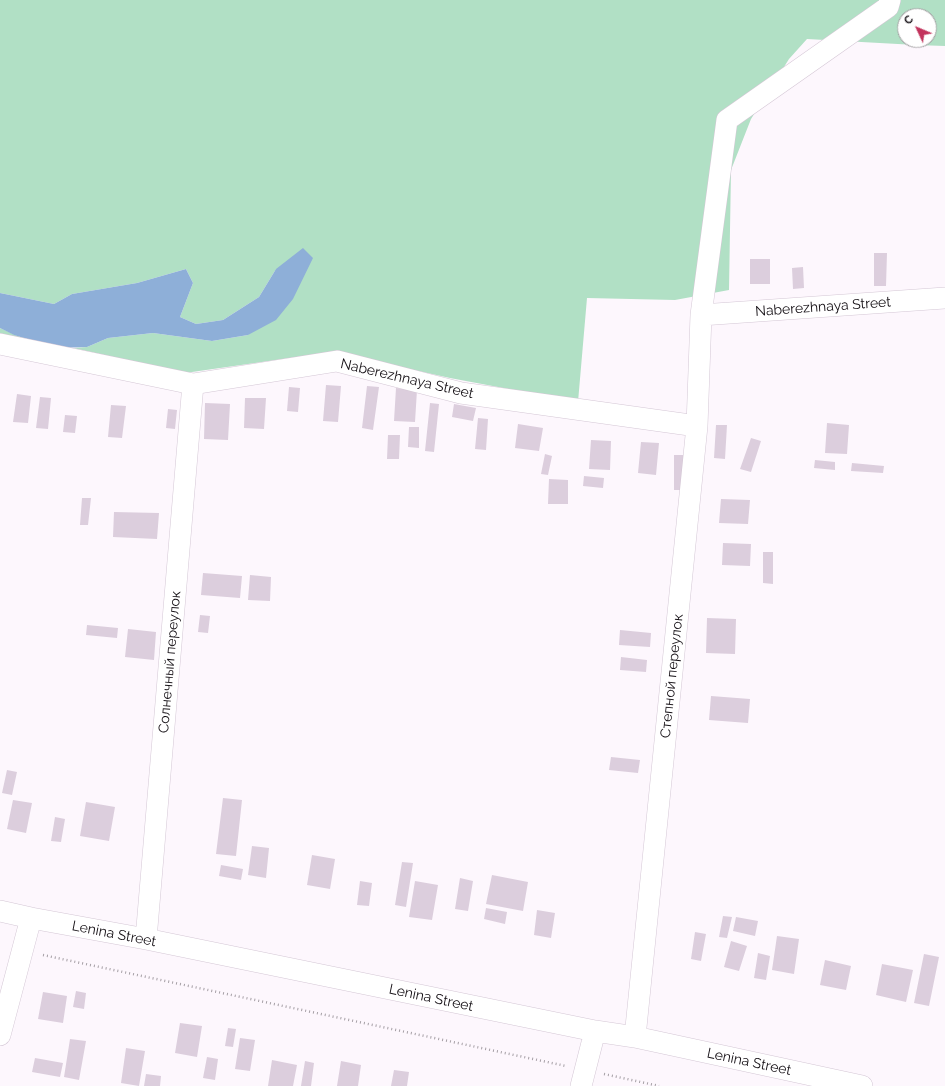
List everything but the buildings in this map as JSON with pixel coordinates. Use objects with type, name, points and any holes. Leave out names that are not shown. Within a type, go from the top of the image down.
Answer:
[{"type":"street","name":"Степной переулок","points":[[635,1037],[697,426],[701,315],[728,120],[888,6],[890,0]]},
{"type":"street","name":"Naberezhnaya Street","points":[[701,315],[945,298]]},
{"type":"street","name":"Naberezhnaya Street","points":[[0,344],[193,384],[337,362],[461,393],[697,426]]},
{"type":"street","name":"Солнечный переулок","points":[[146,939],[193,384]]},
{"type":"street","name":"Lenina Street","points":[[0,911],[146,939],[595,1031],[635,1037],[862,1086]]},
{"type":"street","points":[[0,1036],[31,918]]},
{"type":"street","points":[[583,1078],[595,1031]]},
{"type":"path","points":[[22,951],[583,1078],[659,1086]]},
{"type":"green space","points":[[0,0],[945,0],[945,46],[937,46],[937,8],[897,8],[897,44],[807,39],[789,59],[751,119],[731,170],[729,290],[675,300],[587,298],[578,402],[450,378],[332,352],[185,373],[73,348],[87,347],[108,338],[153,333],[212,341],[248,335],[276,269],[259,297],[223,320],[196,324],[180,317],[193,283],[186,269],[137,283],[72,294],[54,304],[0,293]]},
{"type":"green space","points":[[0,328],[15,335],[57,348],[0,340]]},
{"type":"water","points":[[303,248],[313,258],[293,299],[276,320],[248,335],[212,341],[153,333],[108,338],[87,347],[57,348],[14,335],[0,328],[0,293],[54,304],[72,294],[137,283],[186,269],[193,283],[180,317],[196,324],[223,320],[259,297],[276,269]]}]
